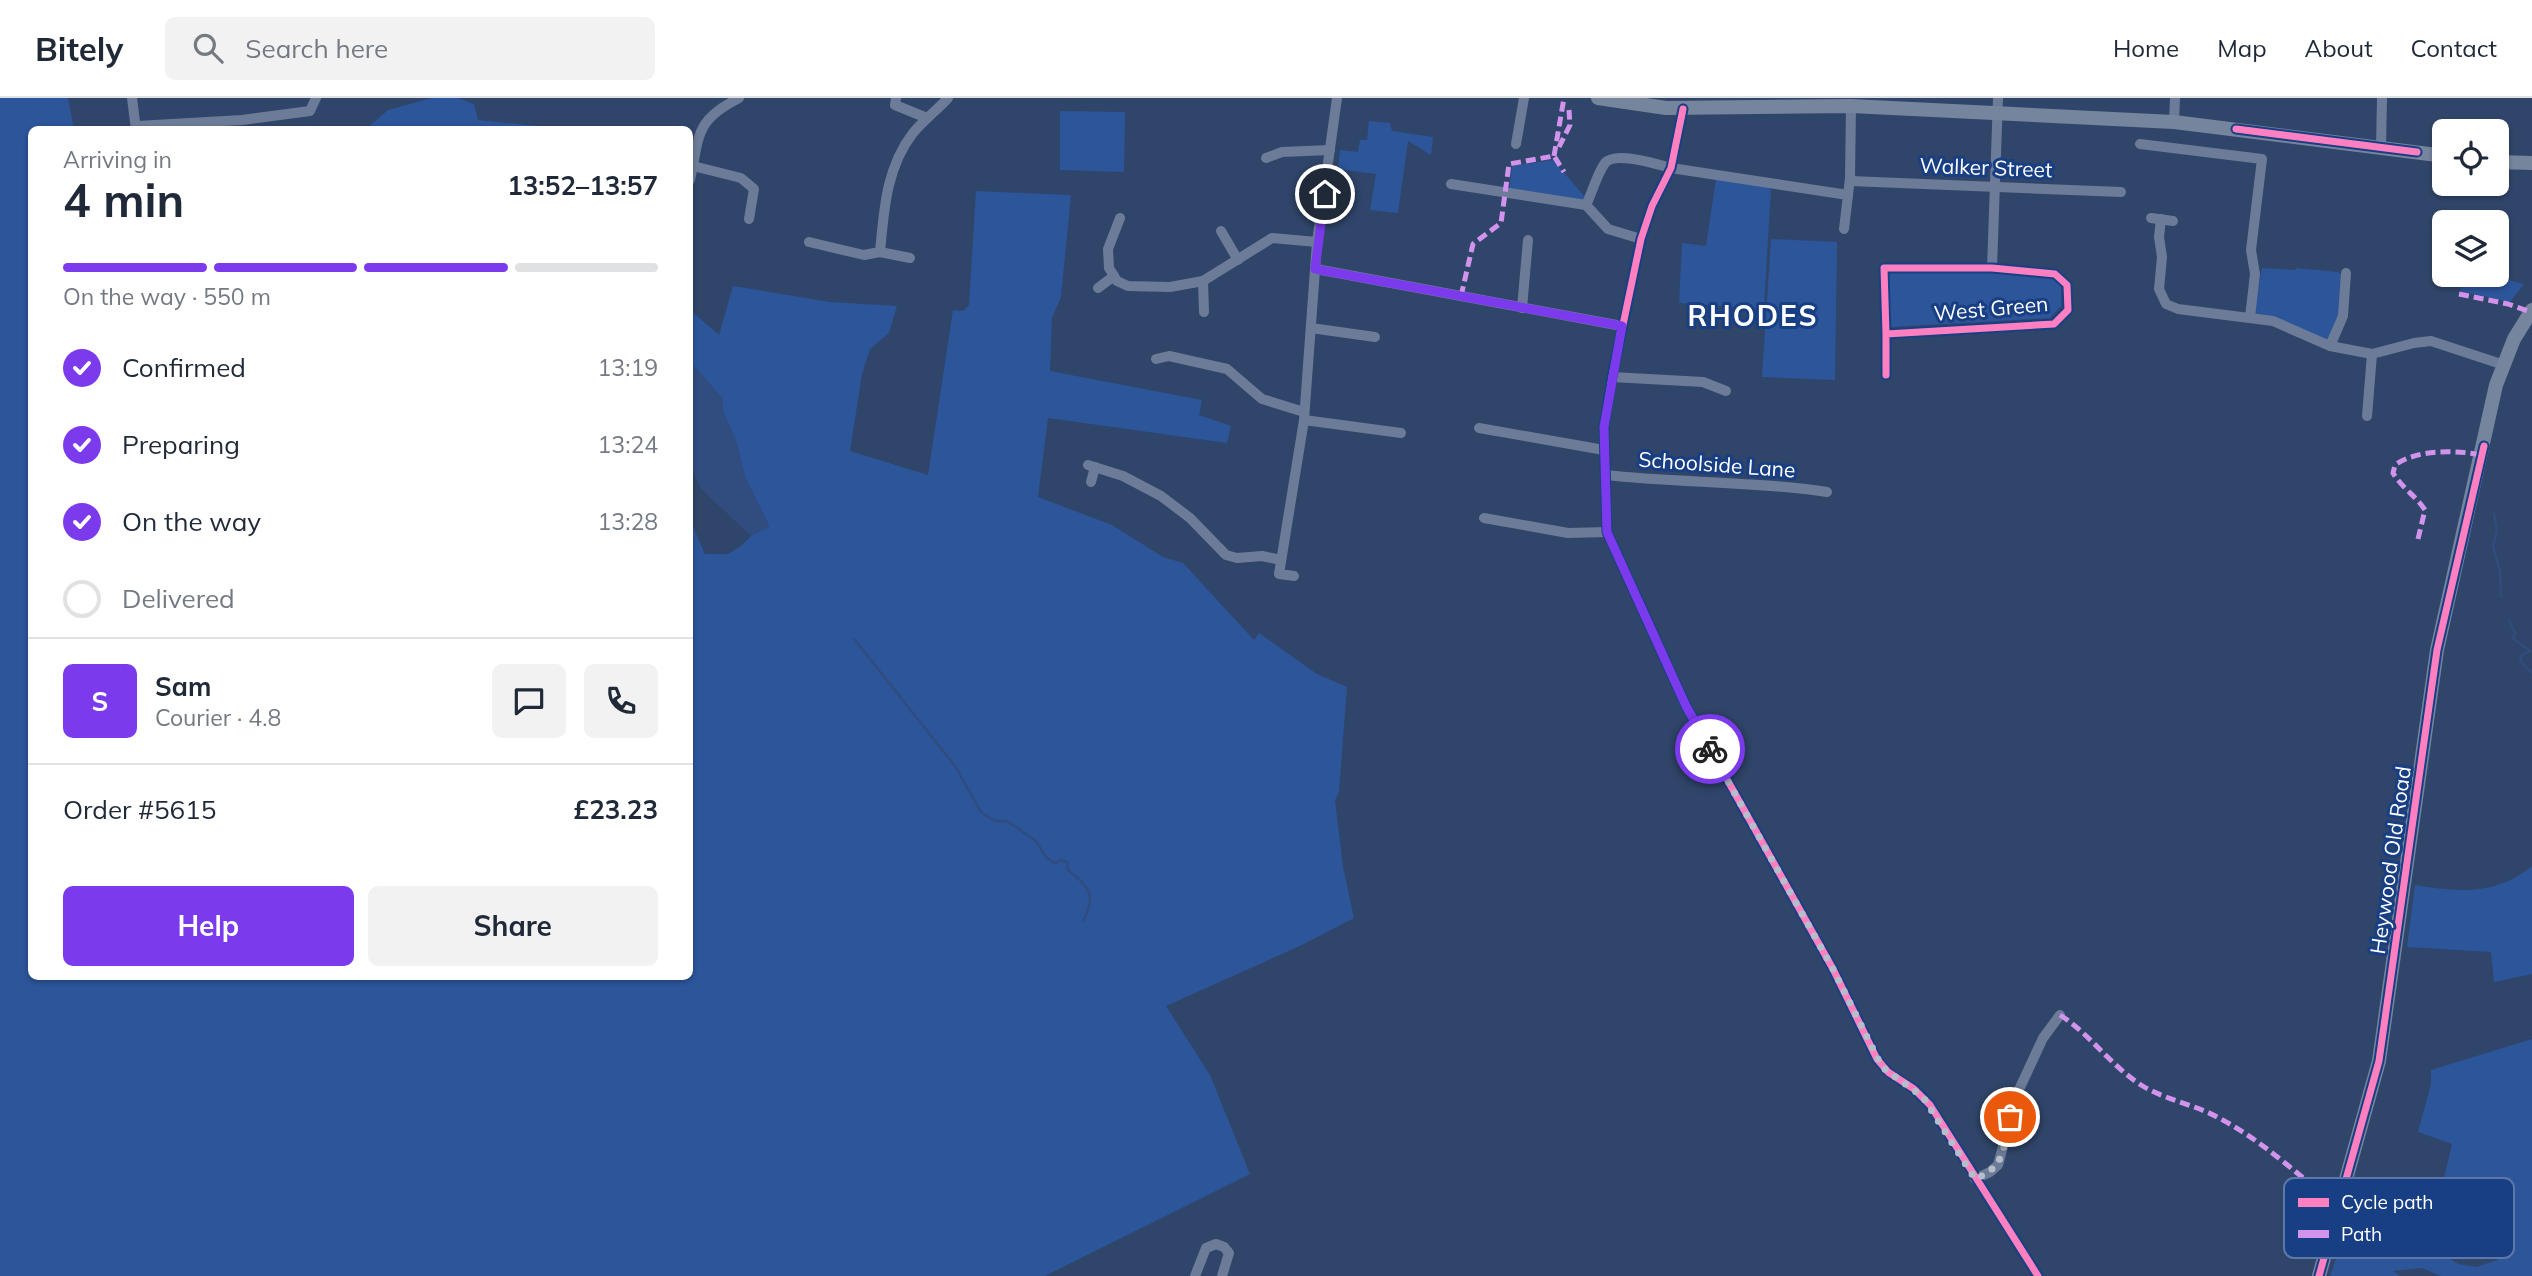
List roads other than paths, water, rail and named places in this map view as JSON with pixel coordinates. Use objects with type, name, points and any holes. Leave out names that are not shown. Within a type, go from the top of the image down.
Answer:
[{"type":"main road","points":[[1598,98],[1649,107],[1683,109],[1738,102],[1851,106],[1878,103],[1997,105],[2174,122],[2432,154]]},
{"type":"main road","points":[[2509,162],[2532,163]]},
{"type":"main road","name":"Heywood Old Road","points":[[2346,1178],[2379,1061],[2437,650],[2496,385],[2514,339],[2532,310]]},
{"type":"main road","name":"Heywood Old Road","points":[[2319,1276],[2324,1258]]},
{"type":"street","points":[[132,98],[136,126]]},
{"type":"street","points":[[162,126],[310,111],[316,98]]},
{"type":"street","points":[[739,98],[719,108],[701,127],[693,166],[741,178],[754,188],[749,219]]},
{"type":"street","points":[[896,98],[895,105],[927,118]]},
{"type":"street","points":[[880,252],[884,204],[892,173],[905,145],[948,98]]},
{"type":"street","points":[[1294,576],[1279,573],[1304,416],[1317,242],[1337,98]]},
{"type":"street","points":[[1517,144],[1524,98]]},
{"type":"street","points":[[2174,122],[2175,98]]},
{"type":"street","points":[[2381,148],[2382,98]]},
{"type":"street","points":[[1992,268],[1997,105]]},
{"type":"street","points":[[1843,229],[1850,181],[1851,106]]},
{"type":"street","points":[[1683,109],[1671,168],[1652,206],[1641,239],[1612,377],[1604,427],[1607,532],[1686,706],[1833,969],[1877,1059],[1888,1072],[1923,1097],[2038,1276]]},
{"type":"street","points":[[2140,144],[2262,159],[2251,250],[2255,274],[2250,317]]},
{"type":"street","points":[[1266,158],[1282,152],[1330,150]]},
{"type":"street","points":[[1586,205],[1606,162],[1614,158],[1848,195]]},
{"type":"street","name":"Walker Street","points":[[1850,181],[2120,192]]},
{"type":"street","points":[[1451,184],[1586,205],[1608,229],[1641,239]]},
{"type":"street","points":[[1120,218],[1108,249],[1109,268],[1117,281],[1128,286],[1170,287],[1203,281],[1272,238],[1317,242]]},
{"type":"street","points":[[2162,220],[2159,289],[2166,304],[2173,308],[2273,321],[2330,346],[2372,354],[2414,342],[2431,341],[2504,365]]},
{"type":"street","points":[[1221,230],[1238,260]]},
{"type":"street","points":[[1522,308],[1528,240]]},
{"type":"street","points":[[808,242],[864,255],[880,252],[910,258]]},
{"type":"street","name":"West Green","points":[[1886,334],[2054,324],[2068,310],[2067,285],[2055,274],[1992,268],[1884,268],[1886,375]]},
{"type":"street","points":[[1315,269],[1622,326]]},
{"type":"street","points":[[2330,346],[2343,316],[2346,273]]},
{"type":"street","points":[[1098,288],[1114,276]]},
{"type":"street","points":[[1203,281],[1204,312]]},
{"type":"street","points":[[1311,328],[1374,337]]},
{"type":"street","points":[[2367,416],[2372,354]]},
{"type":"street","points":[[1156,359],[1169,356],[1227,369],[1262,399],[1304,416],[1401,433]]},
{"type":"street","points":[[1612,377],[1703,382],[1726,391]]},
{"type":"street","points":[[1479,428],[1604,450]]},
{"type":"street","points":[[1091,482],[1091,466],[1123,476],[1161,496],[1190,518],[1226,555],[1237,558],[1262,556],[1281,560]]},
{"type":"street","name":"Schoolside Lane","points":[[1605,475],[1663,481],[1782,485],[1827,492]]},
{"type":"street","points":[[1484,518],[1568,533],[1607,532]]},
{"type":"street","points":[[1975,1179],[1998,1165],[2020,1086],[2043,1038],[2060,1015]]},
{"type":"street","points":[[1195,1276],[1206,1248],[1216,1244],[1229,1253],[1222,1276]]},
{"type":"waterway","points":[[2494,514],[2497,531],[2493,546],[2500,571],[2501,597]]},
{"type":"waterway","points":[[2509,620],[2515,633],[2513,638],[2530,651],[2522,655],[2520,661],[2532,673]]},
{"type":"waterway","points":[[854,639],[955,766],[981,812],[995,821],[1007,821],[1036,841],[1046,857],[1054,863],[1061,860],[1067,862],[1068,870],[1089,892],[1090,905],[1083,921]]},
{"type":"district","name":"RHODES","points":[[1753,315]]}]
